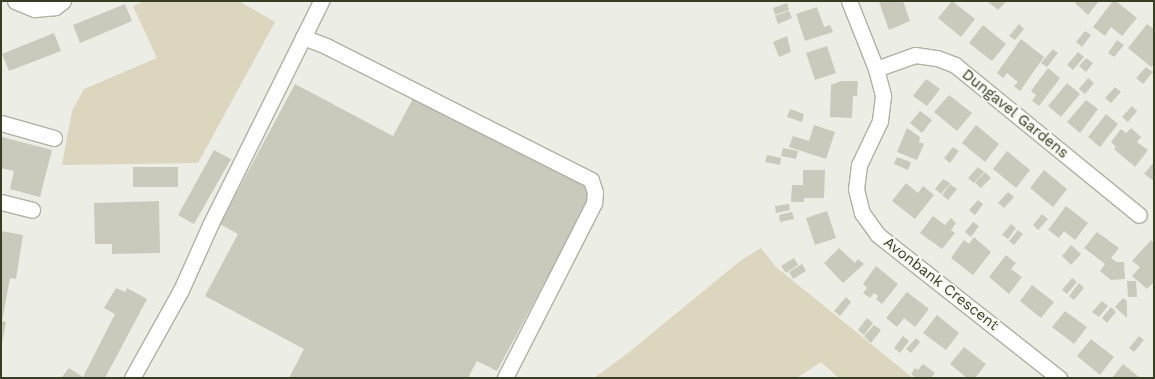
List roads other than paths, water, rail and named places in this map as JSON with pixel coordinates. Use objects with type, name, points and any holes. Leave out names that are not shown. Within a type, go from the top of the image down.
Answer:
[{"type":"street","points":[[15,1],[34,10],[55,7],[63,1]]},
{"type":"street","points":[[136,376],[181,290],[211,223],[321,1]]},
{"type":"street","name":"Avonbank Crescent","points":[[849,1],[876,68],[883,96],[880,121],[859,165],[856,189],[862,213],[878,235],[1059,378]]},
{"type":"street","points":[[302,37],[326,46],[591,180],[595,192],[594,203],[505,378]]},
{"type":"street","name":"Dungavel Gardens","points":[[876,68],[915,55],[937,58],[955,65],[1139,215]]},
{"type":"street","points":[[1,124],[54,138]]},
{"type":"street","points":[[1,202],[32,210]]}]
